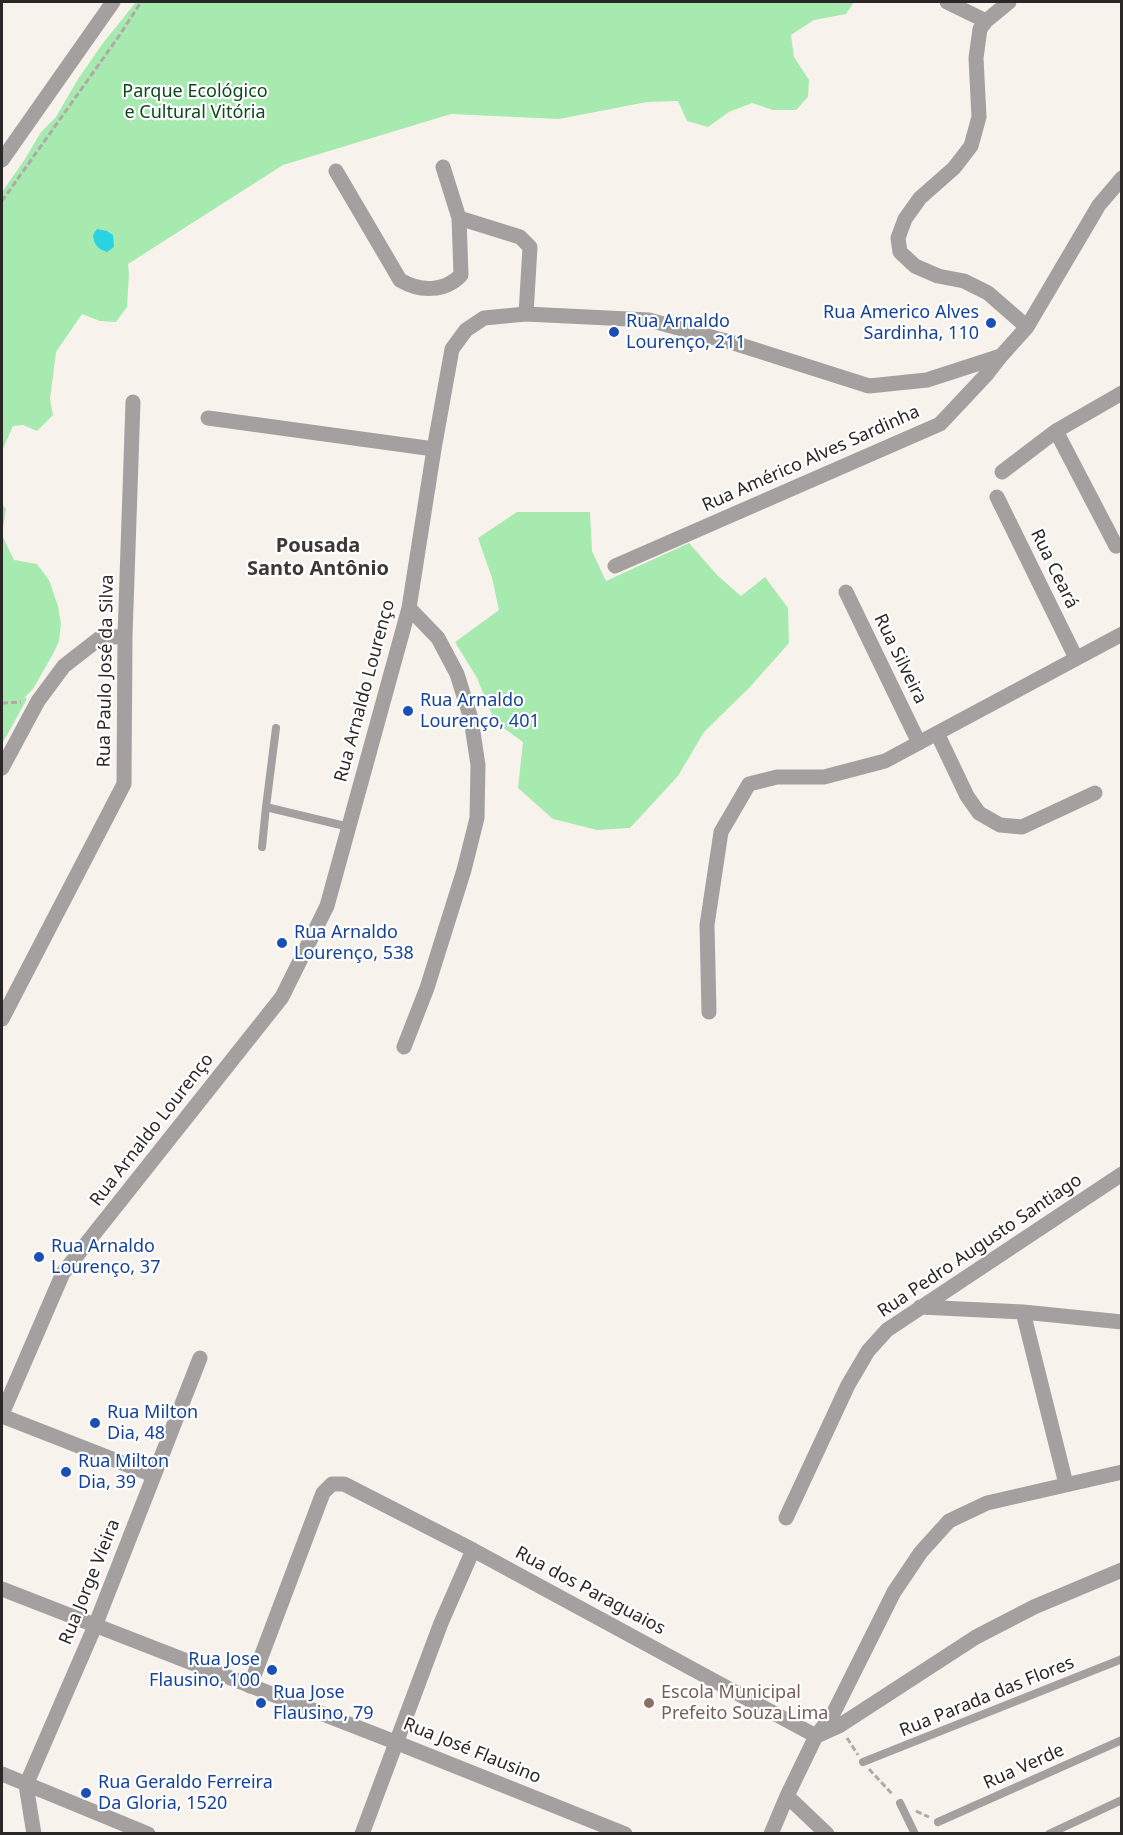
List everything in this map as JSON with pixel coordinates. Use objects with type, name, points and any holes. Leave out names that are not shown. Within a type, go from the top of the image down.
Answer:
[{"type":"street","points":[[3,154],[113,2]]},
{"type":"street","points":[[947,2],[986,21]]},
{"type":"street","points":[[1010,2],[986,21],[980,30],[976,58],[979,117],[971,147],[954,168],[920,198],[905,219],[898,238],[900,252],[915,266],[938,276],[964,281],[988,293],[1027,327]]},
{"type":"street","points":[[336,171],[400,280],[422,289],[438,288],[453,283],[461,275],[459,218],[443,167]]},
{"type":"street","points":[[1001,356],[1027,327],[1099,205],[1122,178]]},
{"type":"street","points":[[459,218],[520,237],[530,247],[526,314]]},
{"type":"street","name":"Rua Arnaldo Lourenço","points":[[2,1415],[63,1274],[282,997],[327,906],[409,608],[452,349],[466,330],[484,318],[526,314],[649,320],[737,344],[869,386],[927,380],[1001,356]]},
{"type":"street","name":"Rua Américo Alves Sardinha","points":[[615,566],[940,424],[1001,356]]},
{"type":"street","points":[[1002,472],[1056,431],[1122,393]]},
{"type":"street","name":"Rua Paulo José da Silva","points":[[2,1019],[124,784],[125,636],[133,402]]},
{"type":"street","points":[[208,418],[434,449]]},
{"type":"street","points":[[1056,431],[1116,546]]},
{"type":"street","name":"Rua Ceará","points":[[997,496],[1076,658]]},
{"type":"street","name":"Rua Silveira","points":[[846,592],[919,743]]},
{"type":"street","points":[[404,1047],[427,988],[464,870],[477,818],[478,765],[471,719],[457,674],[438,639],[409,608]]},
{"type":"street","points":[[709,1012],[707,925],[721,832],[749,784],[777,777],[824,777],[885,761],[1122,634]]},
{"type":"street","points":[[2,768],[38,701],[64,666],[100,638],[125,636]]},
{"type":"street","points":[[937,733],[967,796],[979,813],[1000,825],[1022,827],[1095,793]]},
{"type":"street","name":"Rua Pedro Augusto Santiago","points":[[786,1518],[848,1385],[868,1351],[887,1330],[1122,1174]]},
{"type":"street","points":[[920,1307],[1023,1312],[1122,1322]]},
{"type":"street","points":[[1023,1312],[1066,1484]]},
{"type":"street","name":"Rua Jorge Vieira","points":[[26,1785],[95,1626],[200,1359]]},
{"type":"street","points":[[2,1415],[153,1475]]},
{"type":"street","points":[[771,1833],[816,1736],[832,1716],[894,1592],[921,1552],[949,1521],[987,1503],[1122,1472]]},
{"type":"street","name":"Rua dos Paraguaios","points":[[250,1686],[323,1493],[332,1484],[344,1484],[473,1550],[816,1736]]},
{"type":"street","points":[[362,1833],[441,1623],[473,1550]]},
{"type":"street","points":[[816,1736],[839,1726],[976,1637],[1034,1607],[1122,1570]]},
{"type":"street","name":"Rua José Flausino","points":[[2,1589],[625,1833]]},
{"type":"street","points":[[2,1774],[147,1833]]},
{"type":"street","points":[[26,1785],[34,1833]]},
{"type":"street","points":[[787,1796],[827,1833]]},
{"type":"lane","points":[[262,847],[276,728]]},
{"type":"lane","points":[[266,807],[349,826]]},
{"type":"lane","name":"Rua Parada das Flores","points":[[863,1762],[1122,1659]]},
{"type":"lane","name":"Rua Verde","points":[[938,1822],[1122,1740]]},
{"type":"lane","points":[[1049,1833],[1122,1800]]},
{"type":"lane","points":[[900,1803],[915,1833]]},
{"type":"path","points":[[2,201],[141,2]]},
{"type":"path","points":[[839,1726],[863,1762],[900,1803],[938,1822]]},
{"type":"green space","name":"Parque Ecológico e Cultural Vitória","points":[[136,2],[854,2],[846,14],[814,20],[791,35],[794,57],[809,80],[808,97],[796,110],[773,110],[752,103],[729,112],[708,127],[687,121],[678,101],[647,102],[559,119],[451,114],[283,165],[128,264],[127,307],[116,322],[100,321],[82,314],[56,352],[50,399],[53,415],[37,431],[23,425],[13,426],[2,451],[2,192],[41,132],[56,117],[78,79],[103,43]]},
{"type":"green space","points":[[2,504],[6,509],[2,535]]},
{"type":"green space","points":[[517,512],[590,512],[592,551],[606,581],[689,543],[718,576],[741,596],[765,577],[788,608],[789,643],[750,687],[704,732],[678,776],[630,828],[597,830],[553,819],[518,788],[523,742],[495,722],[477,678],[455,642],[499,610],[492,578],[478,538]]},
{"type":"green space","points":[[2,535],[14,560],[37,564],[49,580],[58,606],[61,624],[59,641],[53,654],[33,689],[25,697],[27,699],[2,744]]},
{"type":"water","points":[[97,229],[113,235],[114,247],[107,252],[95,244],[93,235]]},
{"type":"place","name":"Rua Americo Alves Sardinha, 110","points":[[991,323]]},
{"type":"place","name":"Rua Arnaldo Lourenço, 211","points":[[614,332]]},
{"type":"place","name":"Rua Arnaldo Lourenço, 401","points":[[408,711]]},
{"type":"place","name":"Rua Arnaldo Lourenço, 538","points":[[282,943]]},
{"type":"place","name":"Rua Arnaldo Lourenço, 37","points":[[39,1257]]},
{"type":"place","name":"Rua Milton Dia, 48","points":[[95,1423]]},
{"type":"place","name":"Rua Milton Dia, 39","points":[[66,1472]]},
{"type":"place","name":"Rua Jose Flausino, 100","points":[[272,1670]]},
{"type":"place","name":"Rua Jose Flausino, 79","points":[[261,1703]]},
{"type":"place","name":"Escola Municipal Prefeito Souza Lima","points":[[649,1703]]},
{"type":"place","name":"Rua Geraldo Ferreira Da Gloria, 1520","points":[[86,1793]]},
{"type":"district","name":"Pousada Santo Antônio","points":[[318,558]]}]
